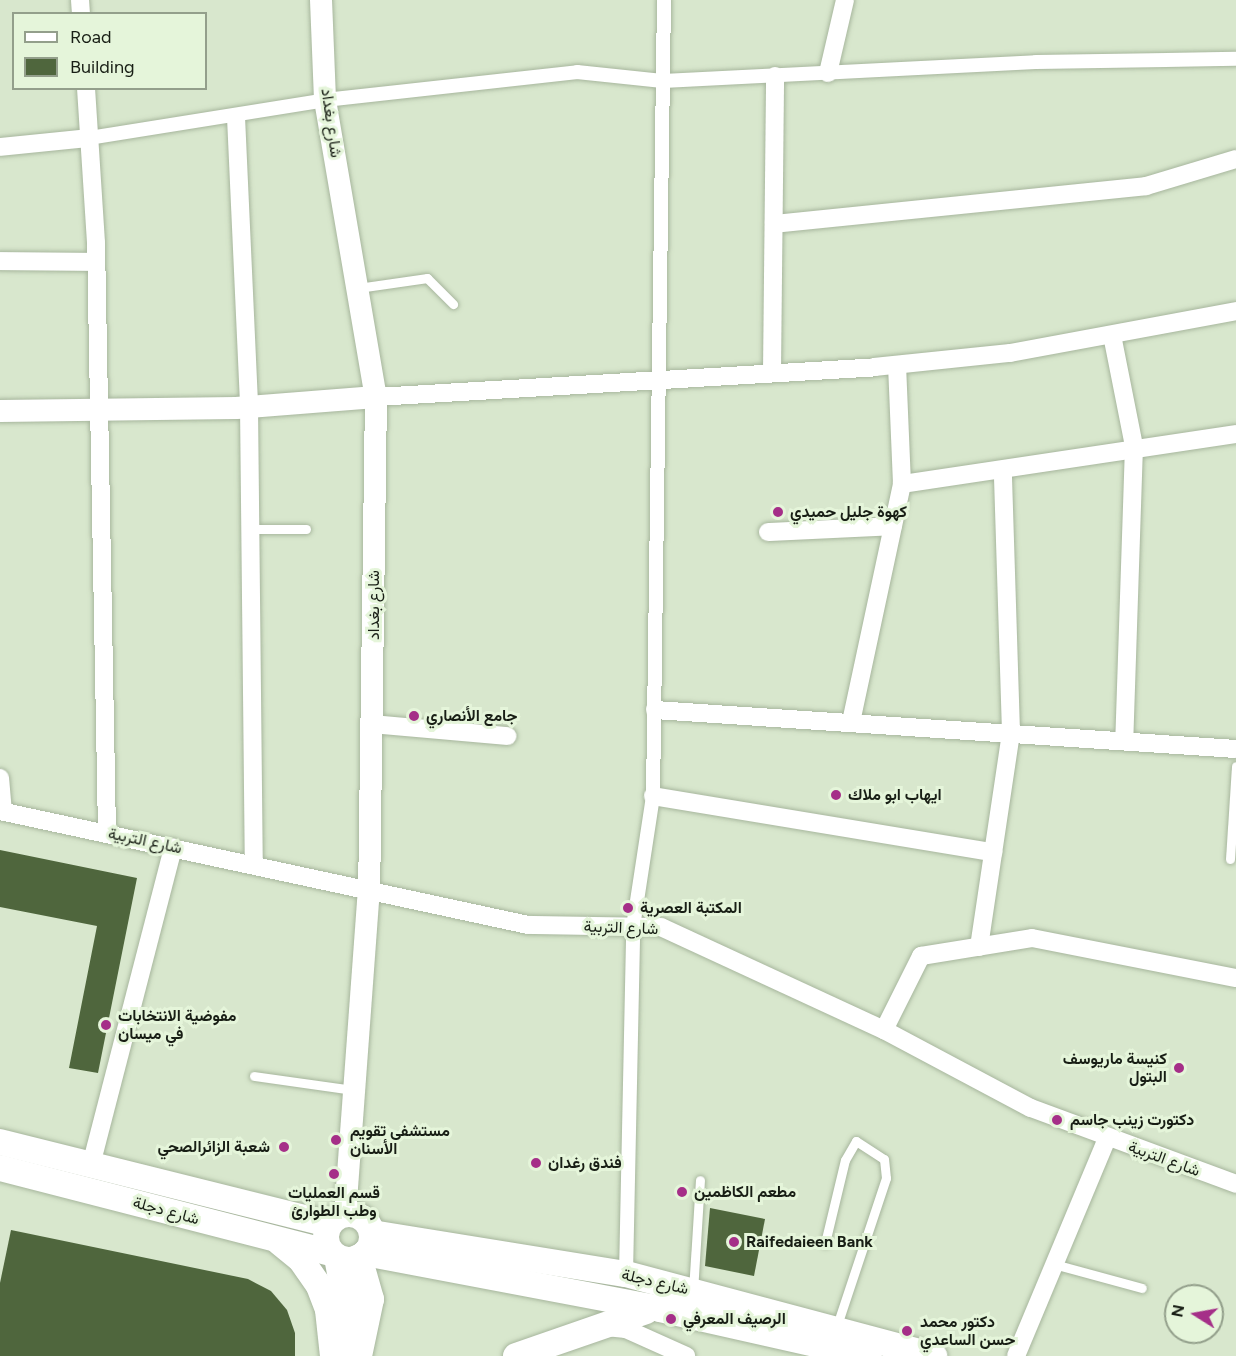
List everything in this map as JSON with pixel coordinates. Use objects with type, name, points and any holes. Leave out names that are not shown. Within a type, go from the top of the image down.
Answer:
[{"type":"main road","name":"شارع دجلة","points":[[0,1142],[91,1165],[337,1219],[365,1220],[353,1251]]},
{"type":"main road","name":"شارع دجلة","points":[[0,1168],[277,1240],[353,1251],[660,1309],[868,1356]]},
{"type":"main road","points":[[337,1219],[325,1239],[353,1251],[371,1299],[359,1356]]},
{"type":"main road","points":[[277,1240],[301,1260],[319,1286],[328,1310],[333,1356]]},
{"type":"main road","name":"شارع دجلة","points":[[353,1251],[626,1274],[836,1328],[934,1356]]},
{"type":"main road","points":[[345,1356],[351,1332],[353,1251]]},
{"type":"main road","points":[[516,1356],[595,1325],[660,1309]]},
{"type":"street","name":"شارع بغداد","points":[[321,0],[325,100],[375,397],[369,888],[354,1090],[337,1219]]},
{"type":"street","points":[[626,1274],[633,927],[652,796],[655,710],[664,0]]},
{"type":"street","points":[[828,73],[845,0]]},
{"type":"street","points":[[0,147],[89,138],[236,117],[325,100],[577,72],[663,81],[1236,59]]},
{"type":"street","points":[[772,372],[775,76]]},
{"type":"street","points":[[86,90],[95,262],[107,833]]},
{"type":"street","points":[[236,117],[249,406],[254,863]]},
{"type":"street","points":[[774,224],[1146,186],[1236,159]]},
{"type":"street","points":[[0,261],[95,262]]},
{"type":"street","points":[[0,411],[98,406],[249,406],[897,364],[1010,353],[1236,312]]},
{"type":"street","points":[[1112,335],[1134,446],[1124,741]]},
{"type":"street","points":[[851,722],[903,484],[897,364]]},
{"type":"street","points":[[903,484],[1003,471],[1134,446],[1236,434]]},
{"type":"street","points":[[979,947],[1011,732],[1003,471]]},
{"type":"street","points":[[768,532],[893,526]]},
{"type":"street","points":[[655,710],[1011,732],[1236,749]]},
{"type":"street","points":[[372,724],[507,736]]},
{"type":"street","points":[[0,778],[1,811]]},
{"type":"street","points":[[652,796],[993,852]]},
{"type":"street","name":"شارع التربية","points":[[1,811],[254,863],[528,925],[661,927],[884,1030],[1031,1108],[1236,1184]]},
{"type":"street","points":[[91,1165],[173,847]]},
{"type":"street","points":[[884,1030],[921,956],[1032,938],[1236,978]]},
{"type":"street","points":[[1016,1356],[1107,1138]]},
{"type":"street","points":[[595,1325],[626,1329],[664,1352],[686,1356]]},
{"type":"lane","points":[[358,288],[427,278],[453,304]]},
{"type":"lane","points":[[249,529],[306,529]]},
{"type":"lane","points":[[1230,859],[1236,766]]},
{"type":"lane","points":[[254,1076],[354,1090]]},
{"type":"lane","points":[[825,1243],[845,1160],[856,1141],[884,1159],[886,1178],[836,1328]]},
{"type":"lane","points":[[693,1291],[700,1180]]},
{"type":"lane","points":[[1054,1264],[1142,1288]]},
{"type":"building","points":[[0,850],[137,878],[98,1073],[69,1068],[97,926],[0,907]]},
{"type":"building","name":"Raifedaieen Bank","points":[[710,1208],[765,1219],[754,1276],[705,1266]]},
{"type":"building","points":[[11,1230],[248,1279],[271,1291],[287,1310],[295,1333],[295,1356],[0,1356],[0,1283]]},
{"type":"place","name":"كهوة جليل حميدي","points":[[778,512]]},
{"type":"place","name":"جامع الأنصاري","points":[[414,716]]},
{"type":"place","name":"ايهاب ابو ملاك","points":[[836,795]]},
{"type":"place","name":"المكتبة العصرية","points":[[628,908]]},
{"type":"place","name":"مفوضية الانتخابات في ميسان","points":[[106,1025]]},
{"type":"place","name":"كنيسة ماريوسف البتول","points":[[1179,1068]]},
{"type":"place","name":"دكتورت زينب جاسم","points":[[1057,1120]]},
{"type":"place","name":"مستشفى تقويم الأسنان","points":[[336,1140]]},
{"type":"place","name":"شعبة الزائرالصحي","points":[[284,1147]]},
{"type":"place","name":"فندق رغدان","points":[[536,1163]]},
{"type":"place","name":"قسم العمليات وطب الطوارئ","points":[[334,1174]]},
{"type":"place","name":"مطعم الكاظمين","points":[[682,1192]]},
{"type":"place","name":"Raifedaieen Bank","points":[[734,1242]]},
{"type":"place","name":"الرصيف المعرفي","points":[[671,1319]]},
{"type":"place","name":"دكتور محمد حسن الساعدي","points":[[907,1331]]}]
